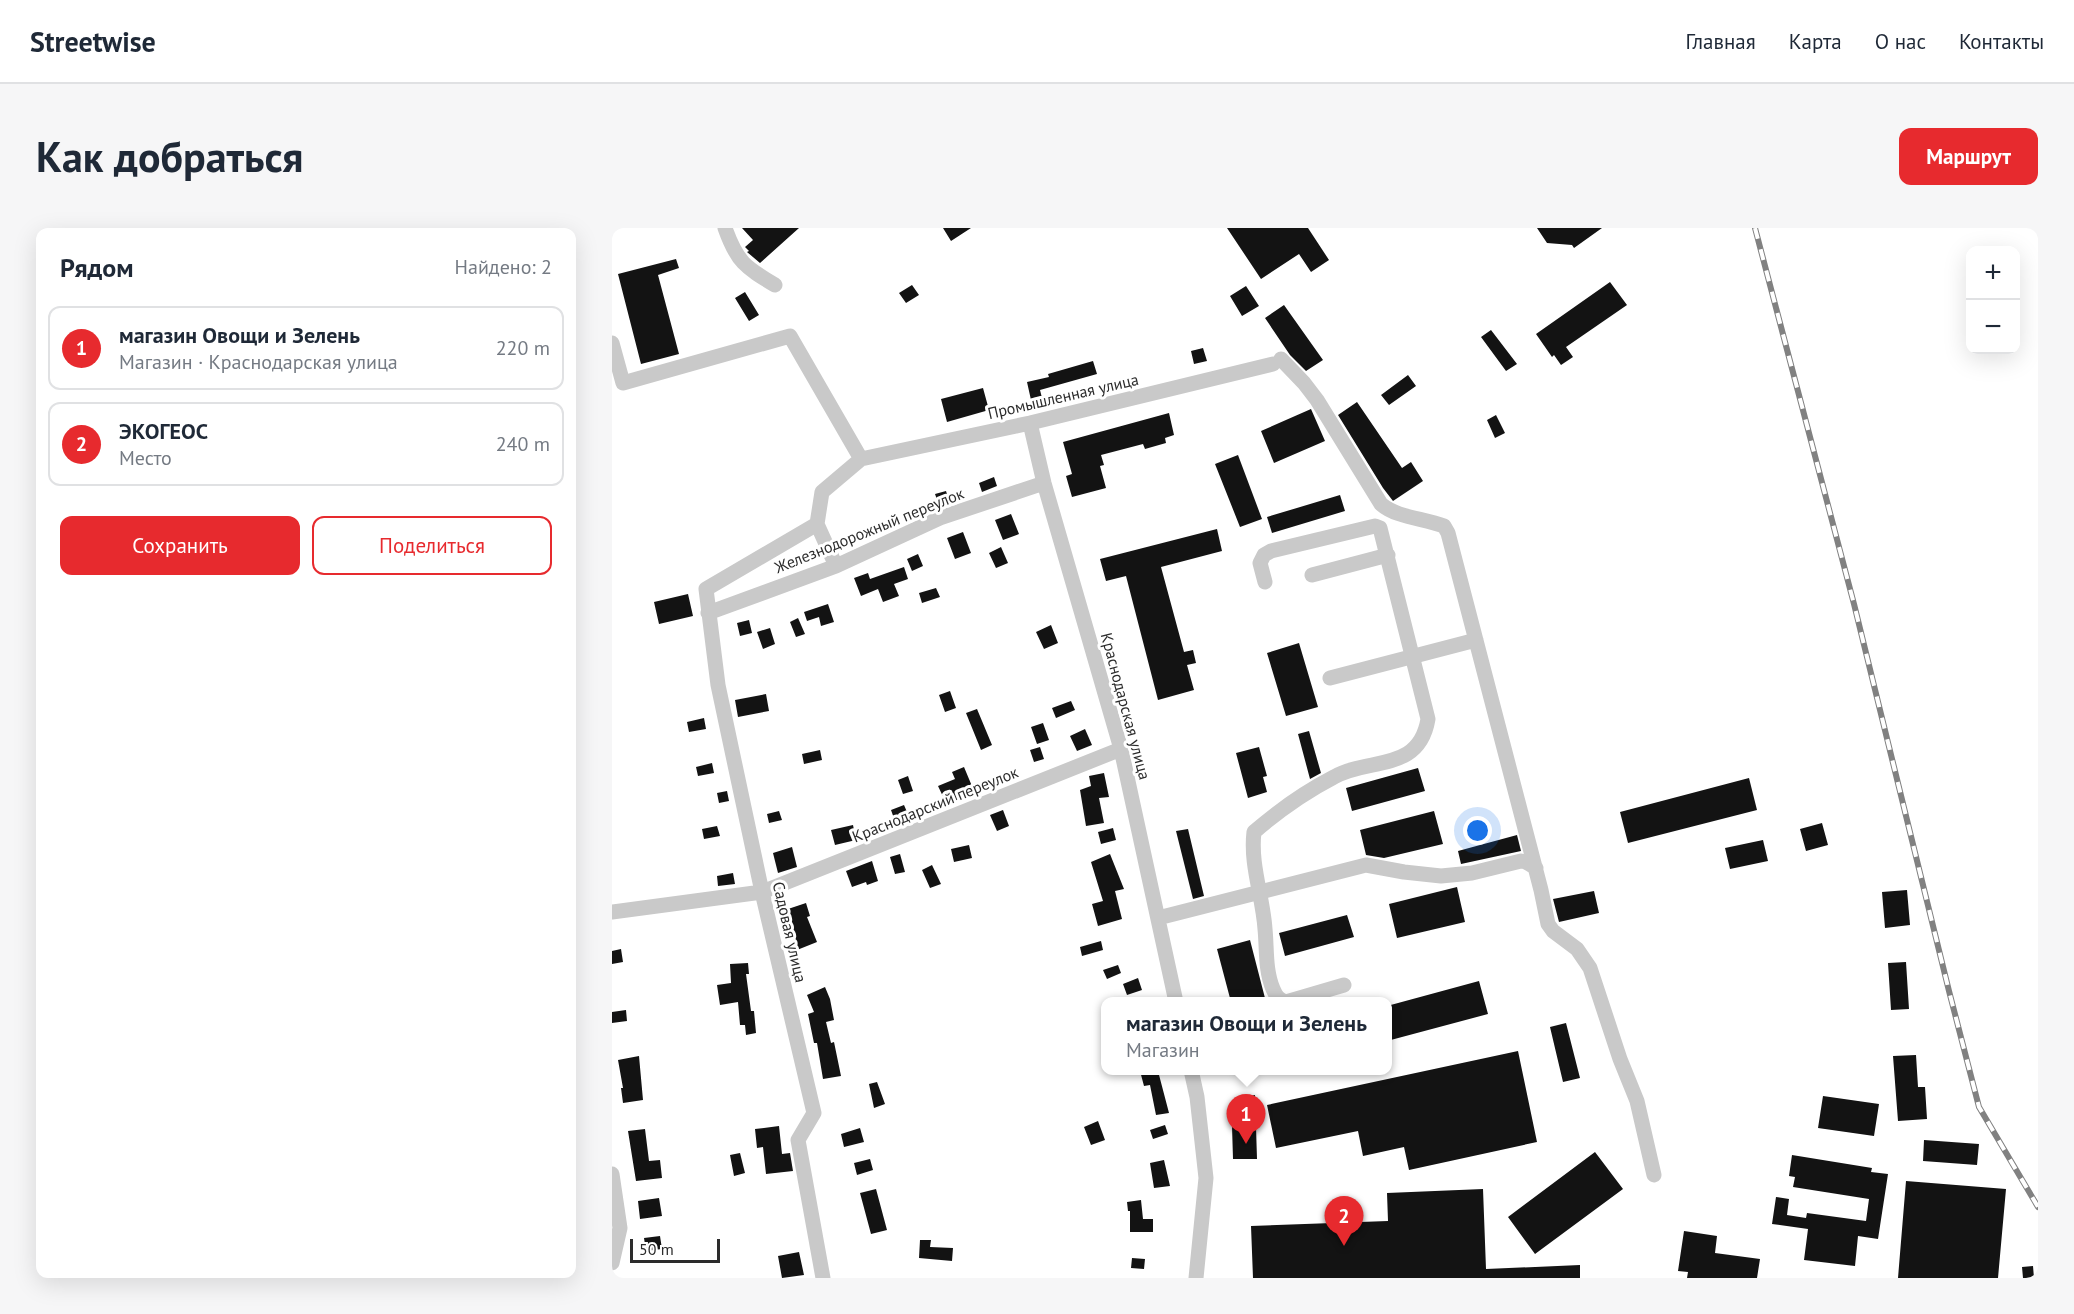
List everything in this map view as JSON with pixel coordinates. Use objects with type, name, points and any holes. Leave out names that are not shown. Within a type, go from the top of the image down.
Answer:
[{"type":"street","points":[[725,228],[733,250],[747,268],[775,285]]},
{"type":"street","points":[[612,343],[623,383],[790,336],[861,459],[822,492],[817,524],[836,566]]},
{"type":"street","name":"Промышленная улица","points":[[861,459],[1030,423],[1277,362],[1304,383],[1317,400],[1381,504],[1395,512],[1430,520],[1444,526],[1448,533],[1476,640]]},
{"type":"street","name":"Краснодарская улица","points":[[1030,423],[1044,483],[1121,749],[1175,997]]},
{"type":"street","name":"Железнодорожный переулок","points":[[708,613],[836,566],[940,518],[1044,483]]},
{"type":"street","name":"Садовая улица","points":[[817,524],[706,589],[718,685],[762,892],[814,1113],[798,1140],[823,1278]]},
{"type":"street","points":[[1265,582],[1260,563],[1264,555],[1271,551],[1375,526],[1380,528],[1428,719],[1426,734],[1415,749],[1399,758],[1336,775],[1254,832],[1252,846],[1265,929],[1265,951],[1272,988],[1276,997]]},
{"type":"street","points":[[1312,575],[1388,555]]},
{"type":"street","points":[[1330,678],[1476,640],[1536,868],[1548,924],[1553,931],[1577,949],[1590,968],[1620,1059],[1637,1101],[1654,1175]]},
{"type":"street","name":"Краснодарский переулок","points":[[612,912],[762,892],[1121,749]]},
{"type":"street","points":[[1158,918],[1366,865],[1441,876],[1472,873],[1521,861],[1536,868]]},
{"type":"street","points":[[1303,997],[1344,985]]},
{"type":"street","points":[[1192,1075],[1197,1097],[1206,1178],[1196,1278]]},
{"type":"street","points":[[612,1174],[620,1228],[612,1263]]},
{"type":"building","points":[[742,228],[799,228],[760,263],[747,252],[749,251],[745,247],[753,240]]},
{"type":"building","points":[[943,228],[971,228],[951,241]]},
{"type":"building","points":[[1227,228],[1308,228],[1329,260],[1311,272],[1299,254],[1261,279]]},
{"type":"building","points":[[1537,228],[1602,228],[1574,248],[1572,245],[1547,243]]},
{"type":"building","points":[[676,259],[679,268],[658,275],[679,354],[641,364],[618,274]]},
{"type":"building","points":[[1610,282],[1627,305],[1566,347],[1573,357],[1561,365],[1554,355],[1552,357],[1536,334]]},
{"type":"building","points":[[912,285],[919,295],[906,303],[899,293]]},
{"type":"building","points":[[1246,286],[1259,306],[1242,316],[1230,296]]},
{"type":"building","points":[[745,292],[759,315],[749,321],[735,298]]},
{"type":"building","points":[[1284,305],[1323,360],[1306,371],[1290,355],[1265,318]]},
{"type":"building","points":[[1491,330],[1517,364],[1506,371],[1481,337]]},
{"type":"building","points":[[1203,348],[1207,361],[1194,364],[1191,351]]},
{"type":"building","points":[[1093,361],[1097,374],[1040,390],[1044,406],[1033,409],[1027,382],[1049,377],[1048,374]]},
{"type":"building","points":[[1408,375],[1416,386],[1389,405],[1381,395]]},
{"type":"building","points":[[983,388],[989,410],[947,422],[941,399]]},
{"type":"building","points":[[1357,402],[1402,468],[1411,462],[1423,481],[1393,501],[1338,415]]},
{"type":"building","points":[[1311,409],[1325,441],[1274,463],[1261,431]]},
{"type":"building","points":[[1169,413],[1174,435],[1165,438],[1166,443],[1145,449],[1143,444],[1101,455],[1104,465],[1100,466],[1106,488],[1072,497],[1066,476],[1072,474],[1063,442]]},
{"type":"building","points":[[1496,415],[1505,433],[1495,438],[1487,420]]},
{"type":"building","points":[[1238,455],[1262,519],[1240,527],[1215,464]]},
{"type":"building","points":[[994,477],[997,486],[982,492],[979,483]]},
{"type":"building","points":[[946,491],[950,504],[940,508],[935,494]]},
{"type":"building","points":[[1340,495],[1345,511],[1272,533],[1267,517]]},
{"type":"building","points":[[1011,514],[1019,534],[1003,540],[995,520]]},
{"type":"building","points":[[1217,529],[1222,551],[1161,567],[1184,652],[1193,650],[1196,663],[1187,665],[1194,690],[1158,700],[1126,576],[1106,581],[1100,559]]},
{"type":"building","points":[[963,532],[971,553],[955,559],[947,538]]},
{"type":"building","points":[[1001,547],[1008,563],[996,568],[989,553]]},
{"type":"building","points":[[918,554],[923,566],[912,571],[907,559]]},
{"type":"building","points":[[904,567],[908,579],[894,584],[899,596],[883,602],[878,589],[861,596],[854,578],[868,573],[870,579]]},
{"type":"building","points":[[936,588],[940,597],[922,603],[919,593]]},
{"type":"building","points":[[688,594],[693,616],[659,624],[654,602]]},
{"type":"building","points":[[828,604],[834,622],[821,626],[819,617],[807,621],[804,612]]},
{"type":"building","points":[[798,618],[805,634],[796,637],[790,622]]},
{"type":"building","points":[[749,620],[752,633],[740,636],[737,623]]},
{"type":"building","points":[[1051,625],[1058,643],[1044,649],[1036,632]]},
{"type":"building","points":[[770,628],[775,644],[763,649],[757,632]]},
{"type":"building","points":[[1299,643],[1318,707],[1286,716],[1267,653]]},
{"type":"building","points":[[950,691],[956,708],[945,712],[939,695]]},
{"type":"building","points":[[766,694],[769,711],[738,717],[735,700]]},
{"type":"building","points":[[1071,701],[1075,710],[1056,718],[1052,708]]},
{"type":"building","points":[[977,709],[992,745],[981,750],[966,713]]},
{"type":"building","points":[[704,718],[706,729],[689,732],[687,722]]},
{"type":"building","points":[[1043,723],[1049,740],[1037,744],[1031,727]]},
{"type":"building","points":[[1085,729],[1092,745],[1077,751],[1070,736]]},
{"type":"building","points":[[1309,731],[1321,773],[1310,779],[1298,734]]},
{"type":"building","points":[[1040,747],[1044,759],[1034,762],[1030,750]]},
{"type":"building","points":[[1259,747],[1267,776],[1263,777],[1267,792],[1248,798],[1236,753]]},
{"type":"building","points":[[820,750],[822,760],[804,764],[802,754]]},
{"type":"building","points":[[712,763],[714,773],[698,776],[696,767]]},
{"type":"building","points":[[964,767],[974,791],[947,805],[938,786],[955,779],[952,772]]},
{"type":"building","points":[[1418,768],[1425,791],[1352,811],[1346,788]]},
{"type":"building","points":[[1104,773],[1109,797],[1099,798],[1104,823],[1086,826],[1080,790],[1091,786],[1089,776]]},
{"type":"building","points":[[908,776],[913,791],[903,794],[898,780]]},
{"type":"building","points":[[1749,778],[1757,810],[1628,843],[1620,812]]},
{"type":"building","points":[[727,791],[729,801],[719,803],[717,793]]},
{"type":"building","points":[[904,805],[910,819],[896,824],[891,810]]},
{"type":"building","points":[[1003,810],[1009,826],[997,831],[990,815]]},
{"type":"building","points":[[779,811],[782,820],[769,823],[767,814]]},
{"type":"building","points":[[1434,811],[1443,844],[1384,858],[1366,855],[1360,830]]},
{"type":"building","points":[[1822,823],[1828,845],[1806,851],[1800,829]]},
{"type":"building","points":[[853,825],[856,840],[835,845],[831,830]]},
{"type":"building","points":[[717,826],[720,836],[704,839],[702,829]]},
{"type":"building","points":[[1113,828],[1116,840],[1101,844],[1098,832]]},
{"type":"building","points":[[1188,829],[1204,896],[1193,899],[1176,831]]},
{"type":"building","points":[[1517,835],[1521,851],[1461,864],[1458,851]]},
{"type":"building","points":[[1763,840],[1768,861],[1730,869],[1725,848]]},
{"type":"building","points":[[969,845],[972,858],[954,862],[951,849]]},
{"type":"building","points":[[792,847],[797,867],[778,873],[773,853]]},
{"type":"building","points":[[900,854],[905,872],[895,874],[890,857]]},
{"type":"building","points":[[1110,854],[1124,889],[1115,891],[1122,919],[1098,926],[1092,904],[1103,901],[1091,862]]},
{"type":"building","points":[[872,861],[878,881],[852,887],[846,871]]},
{"type":"building","points":[[932,865],[941,884],[930,888],[922,870]]},
{"type":"building","points":[[733,873],[735,884],[718,886],[717,876]]},
{"type":"building","points":[[1457,887],[1465,922],[1397,938],[1389,904]]},
{"type":"building","points":[[1907,890],[1910,925],[1885,928],[1882,892]]},
{"type":"building","points":[[1594,891],[1599,913],[1559,922],[1553,899]]},
{"type":"building","points":[[806,903],[810,916],[807,917],[817,942],[797,950],[790,935],[788,925],[790,925],[785,910]]},
{"type":"building","points":[[1347,915],[1354,937],[1285,956],[1279,933]]},
{"type":"building","points":[[1250,940],[1265,997],[1230,997],[1217,949]]},
{"type":"building","points":[[1101,941],[1103,950],[1082,956],[1080,947]]},
{"type":"building","points":[[621,949],[623,962],[612,964],[612,951]]},
{"type":"building","points":[[1906,962],[1909,1009],[1891,1010],[1888,963]]},
{"type":"building","points":[[748,963],[749,974],[746,974],[756,1033],[746,1035],[745,1025],[740,1025],[738,1002],[720,1005],[717,985],[731,983],[730,964]]},
{"type":"building","points":[[1118,965],[1121,973],[1107,979],[1103,970]]},
{"type":"building","points":[[1138,978],[1142,990],[1127,995],[1123,984]]},
{"type":"building","points":[[1479,981],[1488,1014],[1392,1040],[1392,1005]]},
{"type":"building","points":[[825,987],[834,1020],[826,1022],[831,1043],[834,1042],[841,1076],[823,1079],[817,1043],[814,1043],[808,1014],[814,1012],[807,995]]},
{"type":"building","points":[[626,1010],[627,1021],[612,1023],[612,1012]]},
{"type":"building","points":[[1566,1023],[1580,1078],[1563,1082],[1550,1027]]},
{"type":"building","points":[[1518,1051],[1537,1142],[1409,1170],[1404,1147],[1363,1156],[1358,1131],[1276,1148],[1267,1105]]},
{"type":"building","points":[[1916,1055],[1918,1087],[1925,1087],[1927,1119],[1898,1121],[1893,1056]]},
{"type":"building","points":[[639,1056],[643,1100],[623,1103],[618,1060]]},
{"type":"building","points":[[1141,1075],[1159,1075],[1169,1113],[1156,1115],[1150,1085],[1144,1086]]},
{"type":"building","points":[[877,1082],[885,1104],[874,1108],[869,1084]]},
{"type":"building","points":[[1255,1095],[1257,1159],[1233,1159],[1232,1126],[1242,1126],[1237,1099]]},
{"type":"building","points":[[1823,1096],[1879,1104],[1874,1136],[1818,1128]]},
{"type":"building","points":[[1098,1121],[1105,1140],[1091,1145],[1084,1127]]},
{"type":"building","points":[[1165,1125],[1168,1134],[1153,1139],[1150,1130]]},
{"type":"building","points":[[779,1126],[782,1154],[790,1153],[793,1171],[766,1174],[763,1147],[757,1148],[755,1129]]},
{"type":"building","points":[[860,1128],[864,1142],[844,1147],[841,1134]]},
{"type":"building","points":[[645,1129],[649,1161],[660,1160],[662,1178],[636,1181],[628,1131]]},
{"type":"building","points":[[1924,1140],[1979,1144],[1977,1165],[1923,1161]]},
{"type":"building","points":[[1595,1152],[1623,1189],[1535,1254],[1508,1217]]},
{"type":"building","points":[[740,1153],[745,1173],[734,1176],[730,1155]]},
{"type":"building","points":[[1792,1155],[1872,1168],[1871,1172],[1888,1174],[1878,1239],[1858,1236],[1855,1266],[1804,1260],[1808,1229],[1772,1224],[1776,1197],[1789,1199],[1787,1215],[1806,1218],[1807,1213],[1866,1221],[1869,1199],[1793,1187],[1795,1177],[1789,1176]]},
{"type":"building","points":[[870,1159],[873,1170],[857,1175],[854,1163]]},
{"type":"building","points":[[1164,1160],[1170,1186],[1154,1188],[1150,1163]]},
{"type":"building","points":[[1906,1181],[2006,1189],[1998,1278],[1898,1278]]},
{"type":"building","points":[[876,1189],[887,1230],[871,1234],[860,1193]]},
{"type":"building","points":[[1483,1189],[1486,1269],[1580,1265],[1580,1278],[1253,1278],[1251,1226],[1388,1221],[1387,1193]]},
{"type":"building","points":[[659,1198],[662,1216],[640,1219],[638,1201]]},
{"type":"building","points":[[1141,1200],[1143,1219],[1153,1219],[1153,1232],[1130,1232],[1130,1211],[1128,1211],[1127,1202]]},
{"type":"building","points":[[1684,1231],[1717,1236],[1715,1253],[1760,1259],[1757,1278],[1687,1278],[1688,1272],[1678,1271]]},
{"type":"building","points":[[660,1236],[662,1249],[646,1251],[644,1238]]},
{"type":"building","points":[[920,1240],[931,1240],[930,1247],[953,1248],[952,1261],[919,1258]]},
{"type":"building","points":[[799,1252],[804,1275],[782,1278],[778,1256]]},
{"type":"building","points":[[1132,1258],[1145,1259],[1144,1269],[1131,1268]]},
{"type":"building","points":[[2033,1266],[2034,1278],[2023,1278],[2022,1267]]},
{"type":"railway","points":[[1755,228],[1854,604],[1979,1107],[2038,1207]]},
{"type":"place","name":"магазин Овощи и Зелень","points":[[1246,1144]]},
{"type":"place","name":"ЭКОГЕОС","points":[[1344,1246]]}]
